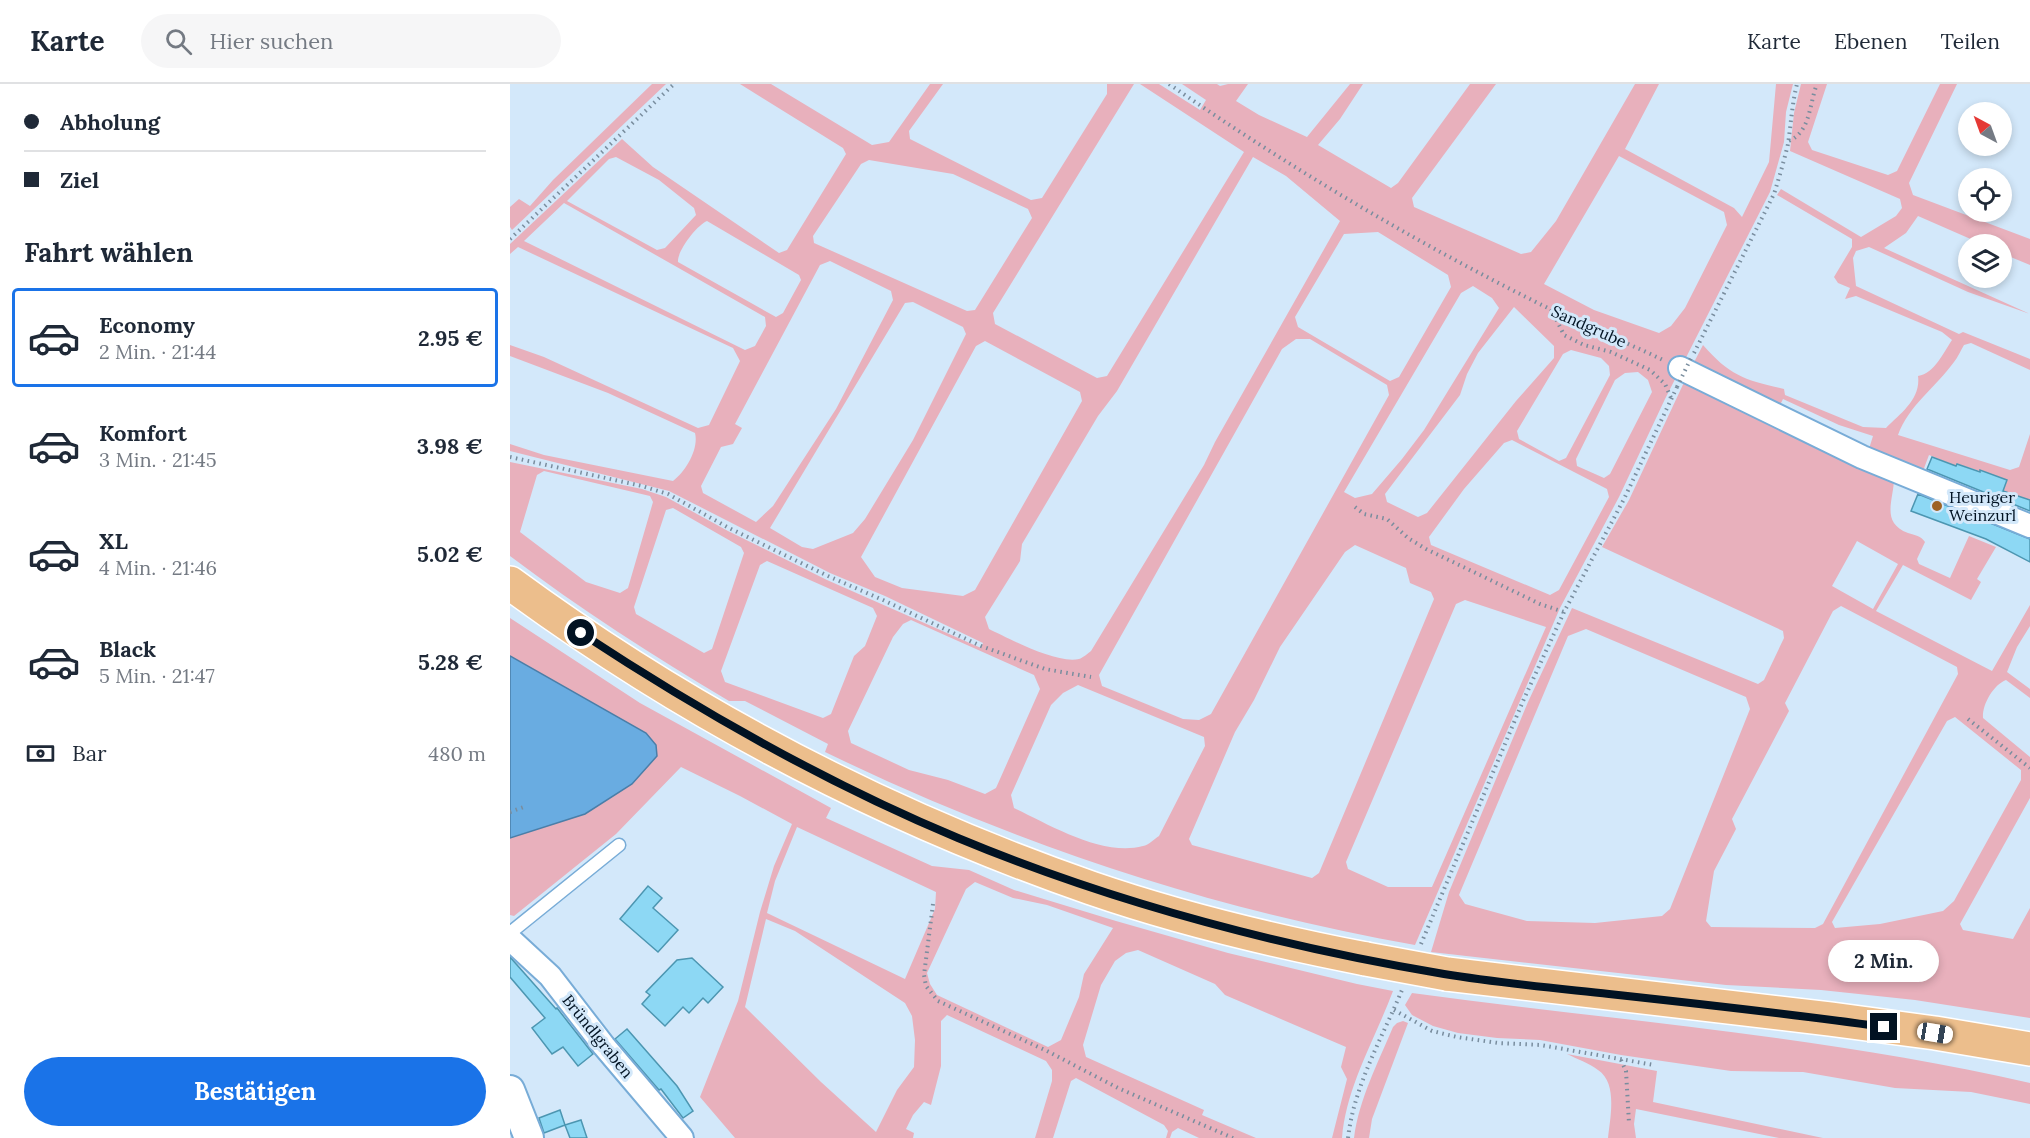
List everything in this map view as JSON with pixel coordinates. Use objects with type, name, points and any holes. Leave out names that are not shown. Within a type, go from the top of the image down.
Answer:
[{"type":"main road","points":[[510,583],[608,651],[704,710],[834,781],[923,822],[1001,854],[1092,888],[1146,905],[1242,932],[1447,974],[1830,1019],[2030,1049]]},
{"type":"street","points":[[1683,370],[1862,457],[2030,525]]},
{"type":"street","name":"Bründlgraben","points":[[510,939],[550,976],[604,1046],[682,1138]]},
{"type":"street","points":[[510,1090],[529,1138]]},
{"type":"lane","points":[[510,933],[619,845]]},
{"type":"path","points":[[510,239],[674,84]]},
{"type":"path","name":"Sandgrube","points":[[1169,84],[1288,162],[1407,233],[1551,309],[1683,370]]},
{"type":"path","points":[[1417,955],[1523,701],[1564,612],[1624,499],[1683,370],[1774,194],[1788,142],[1797,84]]},
{"type":"path","points":[[1788,142],[1798,137],[1805,126],[1817,84]]},
{"type":"path","points":[[1551,309],[1564,335],[1584,345],[1611,352],[1650,370],[1665,384],[1671,398]]},
{"type":"path","points":[[510,456],[668,494],[729,528],[981,646],[1045,669],[1091,677]]},
{"type":"path","points":[[1355,507],[1364,514],[1387,519],[1408,538],[1426,549],[1540,604],[1564,612]]},
{"type":"path","points":[[1968,719],[2030,768]]},
{"type":"path","points":[[510,812],[524,807]]},
{"type":"path","points":[[933,904],[924,975],[926,986],[938,1001],[1047,1051],[1118,1088],[1233,1138]]},
{"type":"path","points":[[1348,1138],[1350,1118],[1359,1091],[1403,988]]},
{"type":"path","points":[[1394,1010],[1432,1030],[1457,1037],[1541,1045],[1654,1065]]},
{"type":"path","points":[[1621,1059],[1626,1071],[1629,1123]]},
{"type":"shaded area","points":[[652,84],[666,84],[512,230],[510,207],[519,199],[530,206],[553,180]]},
{"type":"shaded area","points":[[740,84],[771,84],[872,145],[889,142],[930,84],[943,84],[909,131],[910,139],[1031,200],[1042,198],[1107,94],[1107,84],[1134,84],[993,313],[995,324],[1097,378],[1107,376],[1244,152],[1140,84],[1159,84],[1200,110],[1206,100],[1182,84],[1217,84],[1220,86],[1248,84],[1236,101],[1259,115],[1307,137],[1350,84],[1363,84],[1340,119],[1318,145],[1391,188],[1398,183],[1470,84],[1496,84],[1412,198],[1414,207],[1521,254],[1531,252],[1556,221],[1635,84],[1659,84],[1625,149],[1734,208],[1742,217],[1769,162],[1776,84],[1793,84],[1786,112],[1784,142],[1770,192],[1665,399],[1619,497],[1560,608],[1415,945],[1338,930],[1187,892],[1040,844],[896,785],[825,752],[828,744],[745,701],[729,701],[617,631],[510,556],[510,462],[642,489],[666,497],[728,531],[827,580],[981,648],[983,643],[885,596],[830,573],[669,491],[510,451],[510,444],[544,455],[673,481],[690,459],[696,439],[695,433],[608,393],[510,356],[510,345],[544,357],[698,428],[709,425],[740,361],[733,348],[518,247],[510,254],[510,244],[622,139],[653,167],[779,253],[787,250],[846,154],[843,148]],"holes":[[[1619,156],[1724,212],[1727,225],[1685,308],[1671,326],[1659,333],[1594,310],[1544,284]],[[616,157],[659,180],[694,208],[696,215],[665,248],[657,250],[567,201],[609,159]],[[1253,157],[1286,176],[1340,221],[1204,465],[1091,651],[1084,657],[1069,660],[1058,658],[989,629],[985,617],[1020,561],[1022,544],[1098,416],[1117,391]],[[869,160],[953,174],[1028,209],[1032,218],[975,310],[967,311],[814,243],[813,236],[861,164]],[[564,203],[765,317],[766,326],[755,346],[745,350],[524,241]],[[707,221],[799,275],[801,280],[783,313],[776,317],[678,262],[684,245],[693,233]],[[1378,232],[1448,275],[1451,287],[1399,377],[1390,381],[1298,327],[1295,317],[1344,234]],[[830,261],[891,291],[893,300],[836,409],[773,506],[756,522],[703,493],[701,486],[721,447],[733,444],[742,428],[735,424],[820,265]],[[1473,286],[1492,298],[1499,308],[1424,430],[1372,494],[1355,498],[1344,492],[1461,293]],[[913,302],[963,327],[966,334],[913,440],[865,519],[853,533],[813,549],[802,547],[770,528],[905,303]],[[1514,307],[1554,346],[1554,358],[1516,401],[1427,513],[1418,517],[1387,502],[1385,494],[1460,395],[1467,374],[1478,353]],[[1296,339],[1310,339],[1387,385],[1389,395],[1211,714],[1199,720],[1183,719],[1102,686],[1099,675],[1282,349]],[[985,341],[1080,392],[1082,401],[975,590],[963,596],[902,588],[875,577],[861,557],[976,346]],[[1571,350],[1601,358],[1609,366],[1610,375],[1566,458],[1559,461],[1519,439],[1517,431],[1563,354]],[[1638,372],[1648,380],[1652,392],[1610,474],[1604,478],[1577,466],[1576,459],[1615,380],[1625,373]],[[1512,440],[1607,489],[1609,497],[1559,590],[1550,595],[1431,545],[1429,537],[1464,489],[1504,443]],[[544,471],[650,496],[653,502],[628,588],[620,593],[586,582],[520,532],[537,475]],[[673,508],[741,547],[744,553],[712,649],[704,653],[636,614],[634,607],[666,510]],[[1355,545],[1406,568],[1410,583],[1431,592],[1434,599],[1319,873],[1312,878],[1192,845],[1189,839],[1235,732],[1254,700],[1280,647],[1345,552]],[[767,561],[873,608],[877,616],[865,646],[854,656],[831,714],[823,718],[725,682],[721,671],[760,565]],[[1465,600],[1546,627],[1432,887],[1388,887],[1348,869],[1346,862],[1456,604]],[[911,620],[1034,675],[1040,689],[996,788],[985,794],[948,780],[909,770],[851,743],[848,731],[893,637],[903,624]],[[1078,685],[1204,737],[1205,746],[1159,836],[1145,845],[1127,848],[1111,847],[1077,838],[1014,808],[1011,795],[1051,705],[1063,693]]]},
{"type":"shaded area","points":[[1801,84],[1827,84],[1808,142],[1812,150],[1888,175],[1897,171],[1940,84],[1957,84],[1909,183],[1913,195],[1958,212],[1958,222],[1985,222],[2030,239],[2030,265],[2012,258],[2012,234],[1959,234],[1918,216],[1906,233],[1884,248],[1958,281],[1958,287],[1869,247],[1856,251],[1853,258],[1856,286],[1959,334],[1963,332],[2030,359],[2030,370],[1971,343],[1964,345],[1947,371],[1909,414],[1898,435],[2010,470],[2019,467],[2030,434],[2030,501],[2003,491],[2007,480],[1958,464],[1956,466],[1929,455],[1923,471],[1868,452],[1873,436],[1839,425],[1783,399],[1778,409],[1691,368],[1703,345],[1722,364],[1739,375],[1784,389],[1785,395],[1863,427],[1886,428],[1913,399],[1918,376],[1934,367],[1952,340],[1942,332],[1856,296],[1845,299],[1850,288],[1838,283],[1834,277],[1852,247],[1852,239],[1777,195],[1781,189],[1861,237],[1896,216],[1902,208],[1900,199],[1790,151],[1794,113]]},
{"type":"shaded area","points":[[1959,288],[1972,288],[2030,314]]},
{"type":"shaded area","points":[[1687,376],[1894,478],[1891,517],[1899,528],[1920,537],[1925,542],[1917,559],[1919,564],[1950,578],[1969,536],[1996,547],[1977,579],[1981,582],[1971,600],[1903,565],[1876,611],[1992,671],[2030,605],[2030,626],[2017,647],[2007,672],[2030,689],[2030,698],[2006,680],[1989,696],[1984,707],[1983,718],[2030,757],[2030,798],[1960,924],[1963,930],[2013,939],[2030,908],[2030,1018],[1915,1000],[1821,990],[1726,985],[1431,952],[1449,892],[1528,702],[1572,608],[1758,684],[1764,680],[1784,638],[1783,631],[1602,547],[1629,500]],"holes":[[[1857,541],[1898,564],[1873,609],[1832,586]],[[1841,606],[1957,667],[1958,674],[1823,924],[1815,928],[1711,927],[1706,921],[1714,871],[1736,829],[1732,819],[1789,711],[1785,703],[1833,611]],[[1586,629],[1746,697],[1750,709],[1670,909],[1662,916],[1595,923],[1527,921],[1465,904],[1459,895],[1568,636]],[[1955,717],[2021,770],[2021,780],[1954,901],[1943,911],[1880,924],[1835,928],[1832,922],[1947,721]]]},
{"type":"shaded area","points":[[510,618],[640,703],[831,808],[826,818],[932,866],[969,870],[1014,890],[1228,953],[1393,991],[1355,1082],[1342,1138],[1332,1138],[1347,1079],[1341,1067],[1346,1047],[1225,995],[1215,984],[1138,950],[1126,953],[1115,961],[1101,985],[1083,1045],[1086,1057],[1204,1110],[1202,1115],[1256,1138],[1199,1138],[1178,1128],[1172,1132],[1170,1138],[1166,1138],[1168,1131],[1164,1125],[1076,1078],[1071,1081],[1053,1138],[1035,1138],[1052,1081],[1052,1070],[1046,1061],[947,1015],[941,1021],[941,1066],[931,1105],[924,1102],[913,1115],[906,1129],[914,1133],[913,1138],[735,1138],[700,1097],[738,1001],[774,866],[792,824],[681,767],[616,834],[514,916],[510,915]],"holes":[[[797,827],[936,892],[935,909],[905,979],[767,913],[775,881]],[[975,882],[1013,898],[1047,905],[1113,928],[1084,974],[1079,997],[1061,1040],[1048,1047],[937,995],[930,984],[927,973],[966,889]],[[766,919],[795,931],[905,1003],[912,1016],[915,1040],[914,1067],[897,1090],[876,1132],[745,1007]]]},
{"type":"shaded area","points":[[1412,993],[1722,1031],[1876,1053],[2030,1083],[2030,1104],[1971,1092],[1895,1088],[1803,1072],[1731,1071],[1621,1055],[1540,1040],[1458,1033],[1433,1026],[1412,1015],[1405,1005]]},
{"type":"shaded area","points":[[1403,1021],[1408,1023],[1372,1119],[1369,1138],[1354,1138],[1360,1109],[1375,1068],[1393,1027]]},
{"type":"shaded area","points":[[1567,1054],[1657,1071],[1653,1102],[1823,1138],[1779,1138],[1636,1109],[1634,1124],[1636,1138],[1608,1138],[1611,1101],[1608,1083],[1604,1076],[1587,1063]]},
{"type":"water","points":[[510,656],[646,733],[656,745],[657,756],[632,784],[585,814],[510,838]]},
{"type":"building","points":[[1932,457],[2007,480],[2003,491],[2030,500],[2030,511],[1927,469]]},
{"type":"building","points":[[1918,494],[2030,539],[2030,562],[1986,539],[1911,511]]},
{"type":"building","points":[[648,886],[662,898],[653,908],[678,930],[658,952],[620,919]]},
{"type":"building","points":[[510,957],[557,1008],[593,1054],[578,1066],[563,1047],[552,1054],[532,1028],[545,1018],[510,977]]},
{"type":"building","points":[[692,958],[723,987],[708,1003],[703,998],[689,1013],[683,1007],[665,1026],[642,1004],[650,995],[646,992],[677,960]]},
{"type":"building","points":[[627,1029],[677,1086],[693,1111],[683,1118],[661,1089],[659,1090],[615,1039]]},
{"type":"building","points":[[560,1110],[565,1125],[544,1133],[539,1118]]},
{"type":"building","points":[[581,1120],[587,1138],[570,1138],[565,1125]]},
{"type":"place","name":"Heuriger Weinzurl","points":[[1937,506]]},
{"type":"route","points":[[581,633],[704,710],[843,786],[960,838],[1092,888],[1146,905],[1242,932],[1311,948],[1447,974],[1884,1027]]}]
